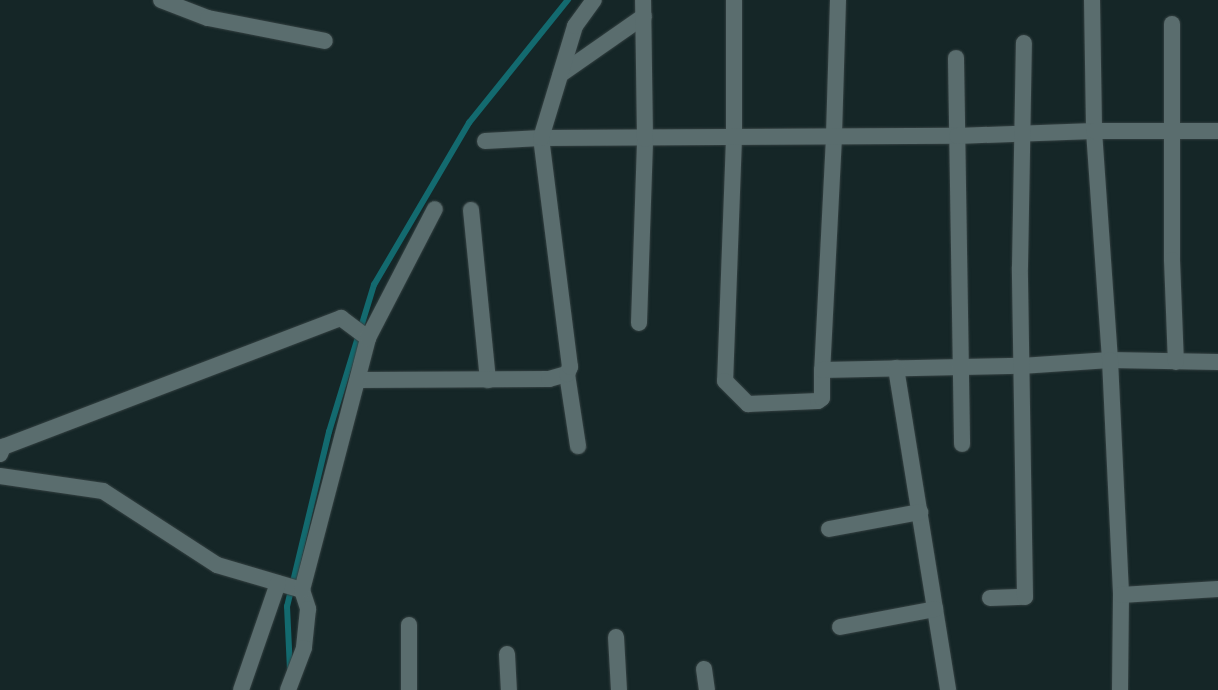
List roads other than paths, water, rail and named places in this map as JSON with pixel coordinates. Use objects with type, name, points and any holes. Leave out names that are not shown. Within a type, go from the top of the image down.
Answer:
[{"type":"street","points":[[162,0],[208,18],[325,41]]},
{"type":"street","points":[[578,446],[567,374],[570,367],[541,138],[575,26],[594,0]]},
{"type":"street","points":[[639,324],[645,139],[644,0]]},
{"type":"street","points":[[734,0],[734,138],[725,381],[748,404],[818,401],[822,398],[822,370],[834,137],[838,0]]},
{"type":"street","points":[[1092,0],[1094,131],[1110,360],[1121,595],[1120,690]]},
{"type":"street","points":[[561,74],[644,16]]},
{"type":"street","points":[[1172,24],[1172,260],[1176,362]]},
{"type":"street","points":[[990,598],[1025,597],[1021,366],[1024,43]]},
{"type":"street","points":[[956,58],[962,444]]},
{"type":"street","points":[[485,141],[541,138],[645,139],[957,136],[1094,131],[1173,132],[1218,130]]},
{"type":"street","points":[[288,690],[304,648],[308,609],[302,590],[368,338],[435,209]]},
{"type":"street","points":[[471,210],[488,380]]},
{"type":"street","points":[[0,454],[4,447],[341,318],[368,338]]},
{"type":"street","points":[[822,370],[1021,366],[1110,360],[1218,362]]},
{"type":"street","points":[[896,368],[948,690]]},
{"type":"street","points":[[358,380],[550,379],[567,374]]},
{"type":"street","points":[[0,476],[103,491],[217,565],[302,590]]},
{"type":"street","points":[[829,529],[920,512]]},
{"type":"street","points":[[241,690],[278,583]]},
{"type":"street","points":[[1121,595],[1218,589]]},
{"type":"street","points":[[840,627],[935,609]]},
{"type":"street","points":[[409,625],[409,690]]},
{"type":"street","points":[[616,637],[619,690]]},
{"type":"street","points":[[508,654],[509,690]]},
{"type":"street","points":[[704,669],[707,690]]},
{"type":"waterway","points":[[290,670],[287,607],[329,432],[374,285],[469,123],[568,0]]}]
